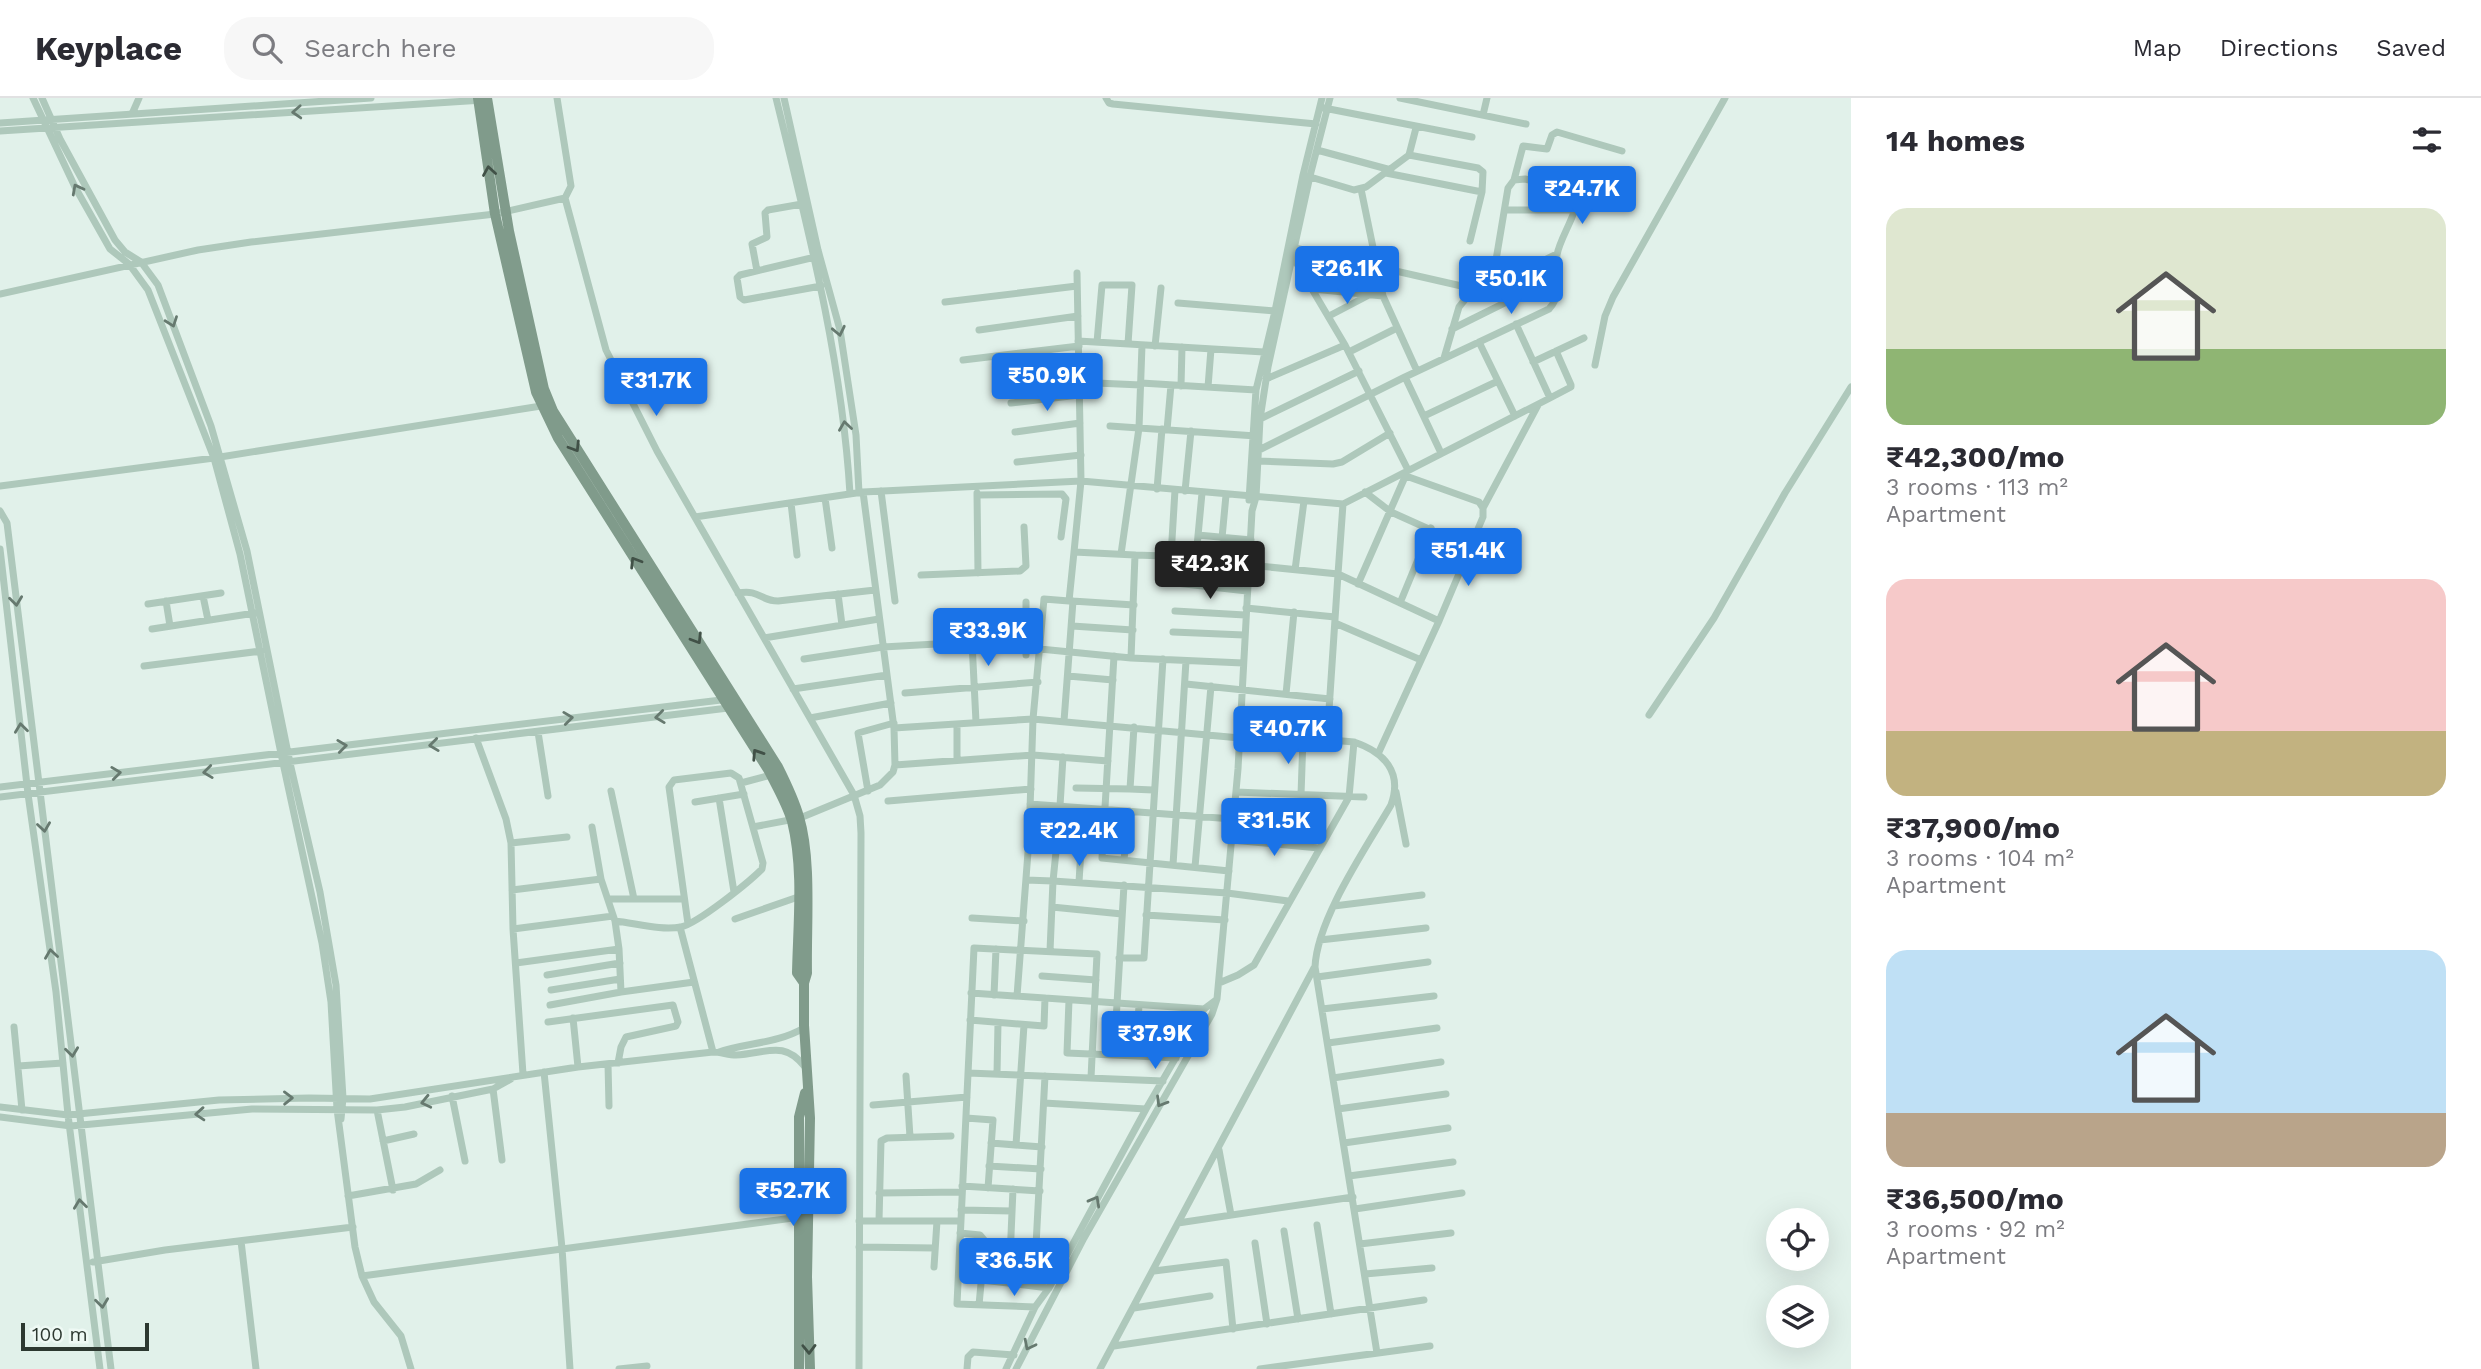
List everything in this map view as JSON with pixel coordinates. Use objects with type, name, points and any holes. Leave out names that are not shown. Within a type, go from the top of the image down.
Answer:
[{"type":"main road","points":[[483,99],[501,213],[541,406],[558,438],[771,775],[796,819],[797,974],[804,983]]},
{"type":"main road","points":[[501,213],[544,389],[553,411],[791,791],[805,849],[807,973],[804,983],[804,1028],[810,1118],[807,1277],[810,1369]]},
{"type":"main road","points":[[799,1369],[799,1116],[806,1085]]},
{"type":"street","points":[[33,98],[114,240],[125,252],[141,261],[158,285],[218,458],[257,612],[286,763],[320,892],[336,985],[341,1123],[348,1196],[362,1276],[374,1302],[401,1336],[411,1369]]},
{"type":"street","points":[[42,98],[49,123],[75,187],[110,249],[143,280],[148,290],[218,458]]},
{"type":"street","points":[[129,122],[139,98]]},
{"type":"street","points":[[0,131],[132,113],[371,98]]},
{"type":"street","points":[[0,294],[141,261],[251,242],[501,213],[565,198],[571,191],[571,186],[558,98]]},
{"type":"street","points":[[776,98],[815,257],[836,360],[846,435],[850,494]]},
{"type":"street","points":[[753,827],[796,819],[868,791],[887,779],[895,765],[894,726],[840,330],[818,250],[784,98]]},
{"type":"street","points":[[1105,98],[1108,103],[1316,124]]},
{"type":"street","points":[[1150,108],[1151,98]]},
{"type":"street","points":[[1252,497],[1259,450],[1256,436],[1266,379],[1295,248],[1306,176],[1317,150],[1322,98]]},
{"type":"street","points":[[1016,1369],[1091,1227],[1212,1014],[1217,999],[1240,735],[1256,436],[1256,390],[1316,124],[1330,98]]},
{"type":"street","points":[[1400,98],[1426,101],[1526,124]]},
{"type":"street","points":[[1483,115],[1487,98]]},
{"type":"street","points":[[1595,365],[1605,316],[1614,297],[1725,98]]},
{"type":"street","points":[[0,123],[129,122],[483,99]]},
{"type":"street","points":[[1323,108],[1472,137]]},
{"type":"street","points":[[1306,176],[1354,190],[1361,189],[1409,155],[1416,128]]},
{"type":"street","points":[[1492,284],[1508,188],[1514,180],[1523,146],[1547,149],[1554,132],[1622,151]]},
{"type":"street","points":[[1317,150],[1388,172],[1482,192]]},
{"type":"street","points":[[1409,155],[1478,168],[1484,178],[1470,241]]},
{"type":"street","points":[[1259,450],[1549,309],[1555,303],[1558,297],[1557,254],[1578,196],[1576,191],[1525,179],[1514,180]]},
{"type":"street","points":[[1361,189],[1382,296],[1417,371]]},
{"type":"street","points":[[565,198],[606,350],[657,451],[810,718],[860,816],[859,1369]]},
{"type":"street","points":[[757,271],[752,244],[768,237],[763,218],[765,213],[768,210],[802,204]]},
{"type":"street","points":[[1504,209],[1574,209]]},
{"type":"street","points":[[1295,248],[1479,290]]},
{"type":"street","points":[[1444,358],[1461,302],[1479,290],[1557,254]]},
{"type":"street","points":[[815,257],[740,275],[737,278],[740,298],[744,300],[821,286]]},
{"type":"street","points":[[1293,257],[1347,348],[1407,473],[1479,502],[1483,508]]},
{"type":"street","points":[[1064,721],[1081,481],[1077,273]]},
{"type":"street","points":[[1452,329],[1558,277]]},
{"type":"street","points":[[1097,342],[1102,285],[1132,285],[1128,344]]},
{"type":"street","points":[[945,302],[1077,286]]},
{"type":"street","points":[[1155,346],[1161,288]]},
{"type":"street","points":[[1313,289],[1382,296]]},
{"type":"street","points":[[1329,316],[1371,295]]},
{"type":"street","points":[[1178,303],[1275,311]]},
{"type":"street","points":[[979,330],[1078,316]]},
{"type":"street","points":[[1516,324],[1550,398]]},
{"type":"street","points":[[1266,379],[1397,328]]},
{"type":"street","points":[[1534,362],[1584,338]]},
{"type":"street","points":[[963,360],[1097,342],[1264,352]]},
{"type":"street","points":[[1479,342],[1515,416]]},
{"type":"street","points":[[1121,554],[1139,428],[1142,345]]},
{"type":"street","points":[[1181,386],[1182,347]]},
{"type":"street","points":[[1208,387],[1211,349]]},
{"type":"street","points":[[695,517],[881,491],[1081,481],[1343,504],[1571,387],[1556,351]]},
{"type":"street","points":[[1260,419],[1359,372]]},
{"type":"street","points":[[1405,377],[1441,453]]},
{"type":"street","points":[[1424,416],[1498,381]]},
{"type":"street","points":[[1096,383],[1256,390]]},
{"type":"street","points":[[1157,488],[1171,385]]},
{"type":"street","points":[[1649,715],[1714,618],[1851,387]]},
{"type":"street","points":[[1011,403],[1079,395]]},
{"type":"street","points":[[1378,754],[1471,548],[1483,517],[1483,508],[1538,405]]},
{"type":"street","points":[[0,486],[218,458],[541,406]]},
{"type":"street","points":[[1015,432],[1080,423]]},
{"type":"street","points":[[1110,426],[1256,436]]},
{"type":"street","points":[[1185,491],[1191,431]]},
{"type":"street","points":[[1258,461],[1333,464],[1390,433]]},
{"type":"street","points":[[1017,462],[1080,455]]},
{"type":"street","points":[[1358,584],[1407,473]]},
{"type":"street","points":[[977,486],[978,573]]},
{"type":"street","points":[[1171,556],[1175,490]]},
{"type":"street","points":[[881,491],[895,601]]},
{"type":"street","points":[[1365,492],[1391,512],[1471,548]]},
{"type":"street","points":[[1195,557],[1202,493]]},
{"type":"street","points":[[978,495],[1062,495],[1066,499],[1061,537]]},
{"type":"street","points":[[1222,538],[1226,495]]},
{"type":"street","points":[[825,498],[832,548]]},
{"type":"street","points":[[1295,570],[1304,501]]},
{"type":"street","points":[[791,503],[797,555]]},
{"type":"street","points":[[1327,740],[1343,504]]},
{"type":"street","points":[[0,510],[7,523],[111,1369]]},
{"type":"street","points":[[921,575],[1024,569],[1024,527]]},
{"type":"street","points":[[1400,603],[1431,528]]},
{"type":"street","points":[[1198,535],[1251,541]]},
{"type":"street","points":[[0,549],[100,1369]]},
{"type":"street","points":[[1074,552],[1195,557],[1338,574],[1439,621]]},
{"type":"street","points":[[1131,658],[1135,555]]},
{"type":"street","points":[[1175,583],[1247,591]]},
{"type":"street","points":[[738,593],[753,591],[771,601],[875,590]]},
{"type":"street","points":[[148,604],[221,593]]},
{"type":"street","points":[[838,594],[842,625]]},
{"type":"street","points":[[204,596],[208,620]]},
{"type":"street","points":[[1017,996],[1024,922],[1033,719],[1044,599],[1134,605]]},
{"type":"street","points":[[166,601],[170,626]]},
{"type":"street","points":[[1026,602],[1026,654]]},
{"type":"street","points":[[1175,611],[1294,612],[1335,620],[1421,660]]},
{"type":"street","points":[[152,629],[257,612]]},
{"type":"street","points":[[257,612],[261,651],[284,752]]},
{"type":"street","points":[[1286,694],[1294,612]]},
{"type":"street","points":[[764,638],[879,619]]},
{"type":"street","points":[[1072,626],[1133,630]]},
{"type":"street","points":[[1173,632],[1244,635]]},
{"type":"street","points":[[804,659],[883,647],[1026,639]]},
{"type":"street","points":[[972,642],[976,722]]},
{"type":"street","points":[[1040,649],[1131,658],[1243,663]]},
{"type":"street","points":[[144,666],[261,651]]},
{"type":"street","points":[[1114,656],[1102,858],[1229,871]]},
{"type":"street","points":[[1119,958],[1144,958],[1163,659]]},
{"type":"street","points":[[1173,865],[1186,660]]},
{"type":"street","points":[[793,689],[887,675]]},
{"type":"street","points":[[1068,676],[1113,680]]},
{"type":"street","points":[[905,693],[1038,682]]},
{"type":"street","points":[[1186,684],[1330,699]]},
{"type":"street","points":[[1195,867],[1211,686]]},
{"type":"street","points":[[0,787],[474,730],[724,704]]},
{"type":"street","points":[[0,797],[477,740],[724,704]]},
{"type":"street","points":[[810,718],[891,704]]},
{"type":"street","points":[[868,791],[858,733],[894,726],[1033,719],[1207,734],[1354,742],[1371,748],[1385,760],[1391,771],[1406,844]]},
{"type":"street","points":[[957,724],[957,760]]},
{"type":"street","points":[[1130,789],[1134,727]]},
{"type":"street","points":[[474,730],[506,818],[511,843],[513,929],[523,1074]]},
{"type":"street","points":[[538,732],[548,796]]},
{"type":"street","points":[[1301,795],[1303,738]]},
{"type":"street","points":[[1219,983],[1254,965],[1287,901],[1349,797],[1354,742]]},
{"type":"street","points":[[895,765],[1033,755],[1108,761]]},
{"type":"street","points":[[1060,806],[1063,757]]},
{"type":"street","points":[[513,929],[614,918],[684,926],[734,892],[762,869],[763,863],[741,783],[739,778],[731,773],[674,780],[670,784],[684,899],[684,926],[694,982],[716,1052]]},
{"type":"street","points":[[741,783],[771,775]]},
{"type":"street","points":[[1076,788],[1153,790]]},
{"type":"street","points":[[888,801],[1031,789]]},
{"type":"street","points":[[611,791],[634,899]]},
{"type":"street","points":[[1236,792],[1364,797]]},
{"type":"street","points":[[1377,1353],[1315,967],[1316,952],[1334,906],[1396,792]]},
{"type":"street","points":[[695,802],[744,794]]},
{"type":"street","points":[[719,798],[734,892]]},
{"type":"street","points":[[1030,804],[1233,818]]},
{"type":"street","points":[[1124,860],[1129,811]]},
{"type":"street","points":[[592,827],[601,879],[614,918],[621,992]]},
{"type":"street","points":[[1029,830],[1104,835]]},
{"type":"street","points":[[1050,951],[1058,832]]},
{"type":"street","points":[[1079,882],[1083,833]]},
{"type":"street","points":[[511,843],[567,837]]},
{"type":"street","points":[[1232,840],[1319,848]]},
{"type":"street","points":[[512,890],[601,879]]},
{"type":"street","points":[[1026,880],[1227,893],[1287,901]]},
{"type":"street","points":[[1114,1055],[1124,885]]},
{"type":"street","points":[[1334,906],[1422,895]]},
{"type":"street","points":[[735,919],[798,897]]},
{"type":"street","points":[[608,899],[684,899]]},
{"type":"street","points":[[1052,906],[1122,914]]},
{"type":"street","points":[[1146,915],[1225,920]]},
{"type":"street","points":[[972,918],[1024,922]]},
{"type":"street","points":[[1320,940],[1426,928]]},
{"type":"street","points":[[1035,1307],[957,1304],[974,948],[1097,954],[1091,1078]]},
{"type":"street","points":[[516,963],[619,949]]},
{"type":"street","points":[[994,995],[996,949]]},
{"type":"street","points":[[1317,977],[1428,962]]},
{"type":"street","points":[[547,975],[620,963]]},
{"type":"street","points":[[1100,1369],[1315,967]]},
{"type":"street","points":[[1042,976],[1096,980]]},
{"type":"street","points":[[551,990],[620,979]]},
{"type":"street","points":[[550,1005],[694,982]]},
{"type":"street","points":[[971,993],[1204,1009]]},
{"type":"street","points":[[1322,1009],[1434,996]]},
{"type":"street","points":[[970,1020],[1044,1026],[1045,998]]},
{"type":"street","points":[[1006,1369],[1035,1307],[1049,1288],[1146,1109],[1204,1009],[1217,999]]},
{"type":"street","points":[[1069,1000],[1067,1053],[1176,1058]]},
{"type":"street","points":[[548,1022],[673,1005],[678,1022],[676,1026],[626,1037],[618,1063]]},
{"type":"street","points":[[1136,1056],[1139,1005]]},
{"type":"street","points":[[573,1018],[578,1067]]},
{"type":"street","points":[[997,1074],[998,1023]]},
{"type":"street","points":[[1016,1144],[1024,1025]]},
{"type":"street","points":[[15,1027],[22,1110]]},
{"type":"street","points":[[0,1107],[68,1115],[219,1100],[395,1097],[523,1074],[716,1052],[781,1040],[804,1028]]},
{"type":"street","points":[[1328,1043],[1437,1028]]},
{"type":"street","points":[[716,1052],[735,1055],[790,1051],[805,1066]]},
{"type":"street","points":[[1333,1078],[1441,1062]]},
{"type":"street","points":[[18,1066],[63,1063]]},
{"type":"street","points":[[608,1064],[609,1107]]},
{"type":"street","points":[[544,1072],[562,1248],[570,1369]]},
{"type":"street","points":[[968,1073],[1163,1081]]},
{"type":"street","points":[[906,1076],[910,1138]]},
{"type":"street","points":[[1035,1264],[1045,1076]]},
{"type":"street","points":[[0,1117],[71,1126],[252,1110],[377,1110],[405,1107],[493,1088],[514,1077]]},
{"type":"street","points":[[493,1088],[502,1160]]},
{"type":"street","points":[[1338,1109],[1446,1094]]},
{"type":"street","points":[[452,1096],[466,1161]]},
{"type":"street","points":[[873,1105],[967,1097]]},
{"type":"street","points":[[1044,1103],[1146,1109]]},
{"type":"street","points":[[377,1110],[393,1190]]},
{"type":"street","points":[[965,1118],[993,1120],[988,1188]]},
{"type":"street","points":[[1344,1143],[1448,1128]]},
{"type":"street","points":[[383,1141],[414,1134]]},
{"type":"street","points":[[879,1221],[881,1141],[887,1138],[951,1136]]},
{"type":"street","points":[[991,1143],[1042,1147]]},
{"type":"street","points":[[1219,1149],[1231,1215]]},
{"type":"street","points":[[1349,1177],[1453,1162]]},
{"type":"street","points":[[989,1166],[1041,1169]]},
{"type":"street","points":[[348,1196],[416,1184],[440,1170]]},
{"type":"street","points":[[879,1193],[988,1188],[1040,1191]]},
{"type":"street","points":[[1013,1189],[1010,1258],[1058,1269]]},
{"type":"street","points":[[1355,1209],[1462,1193]]},
{"type":"street","points":[[1178,1223],[1353,1197]]},
{"type":"street","points":[[961,1210],[1012,1211]]},
{"type":"street","points":[[362,1276],[800,1217]]},
{"type":"street","points":[[859,1221],[961,1221]]},
{"type":"street","points":[[934,1266],[937,1221]]},
{"type":"street","points":[[1317,1225],[1331,1314]]},
{"type":"street","points":[[88,1263],[165,1250],[353,1227]]},
{"type":"street","points":[[1284,1231],[1298,1319]]},
{"type":"street","points":[[960,1233],[984,1237],[979,1305]]},
{"type":"street","points":[[1360,1244],[1451,1233]]},
{"type":"street","points":[[241,1241],[256,1369]]},
{"type":"street","points":[[1255,1243],[1267,1324]]},
{"type":"street","points":[[859,1247],[935,1248]]},
{"type":"street","points":[[1154,1271],[1226,1262],[1233,1329]]},
{"type":"street","points":[[1365,1274],[1432,1268]]},
{"type":"street","points":[[982,1280],[1049,1288]]},
{"type":"street","points":[[1134,1308],[1210,1296]]},
{"type":"street","points":[[1114,1346],[1424,1300]]},
{"type":"street","points":[[1260,1369],[1430,1346]]},
{"type":"street","points":[[967,1369],[968,1357],[973,1352],[1014,1355]]},
{"type":"street","points":[[619,1369],[647,1366]]}]
